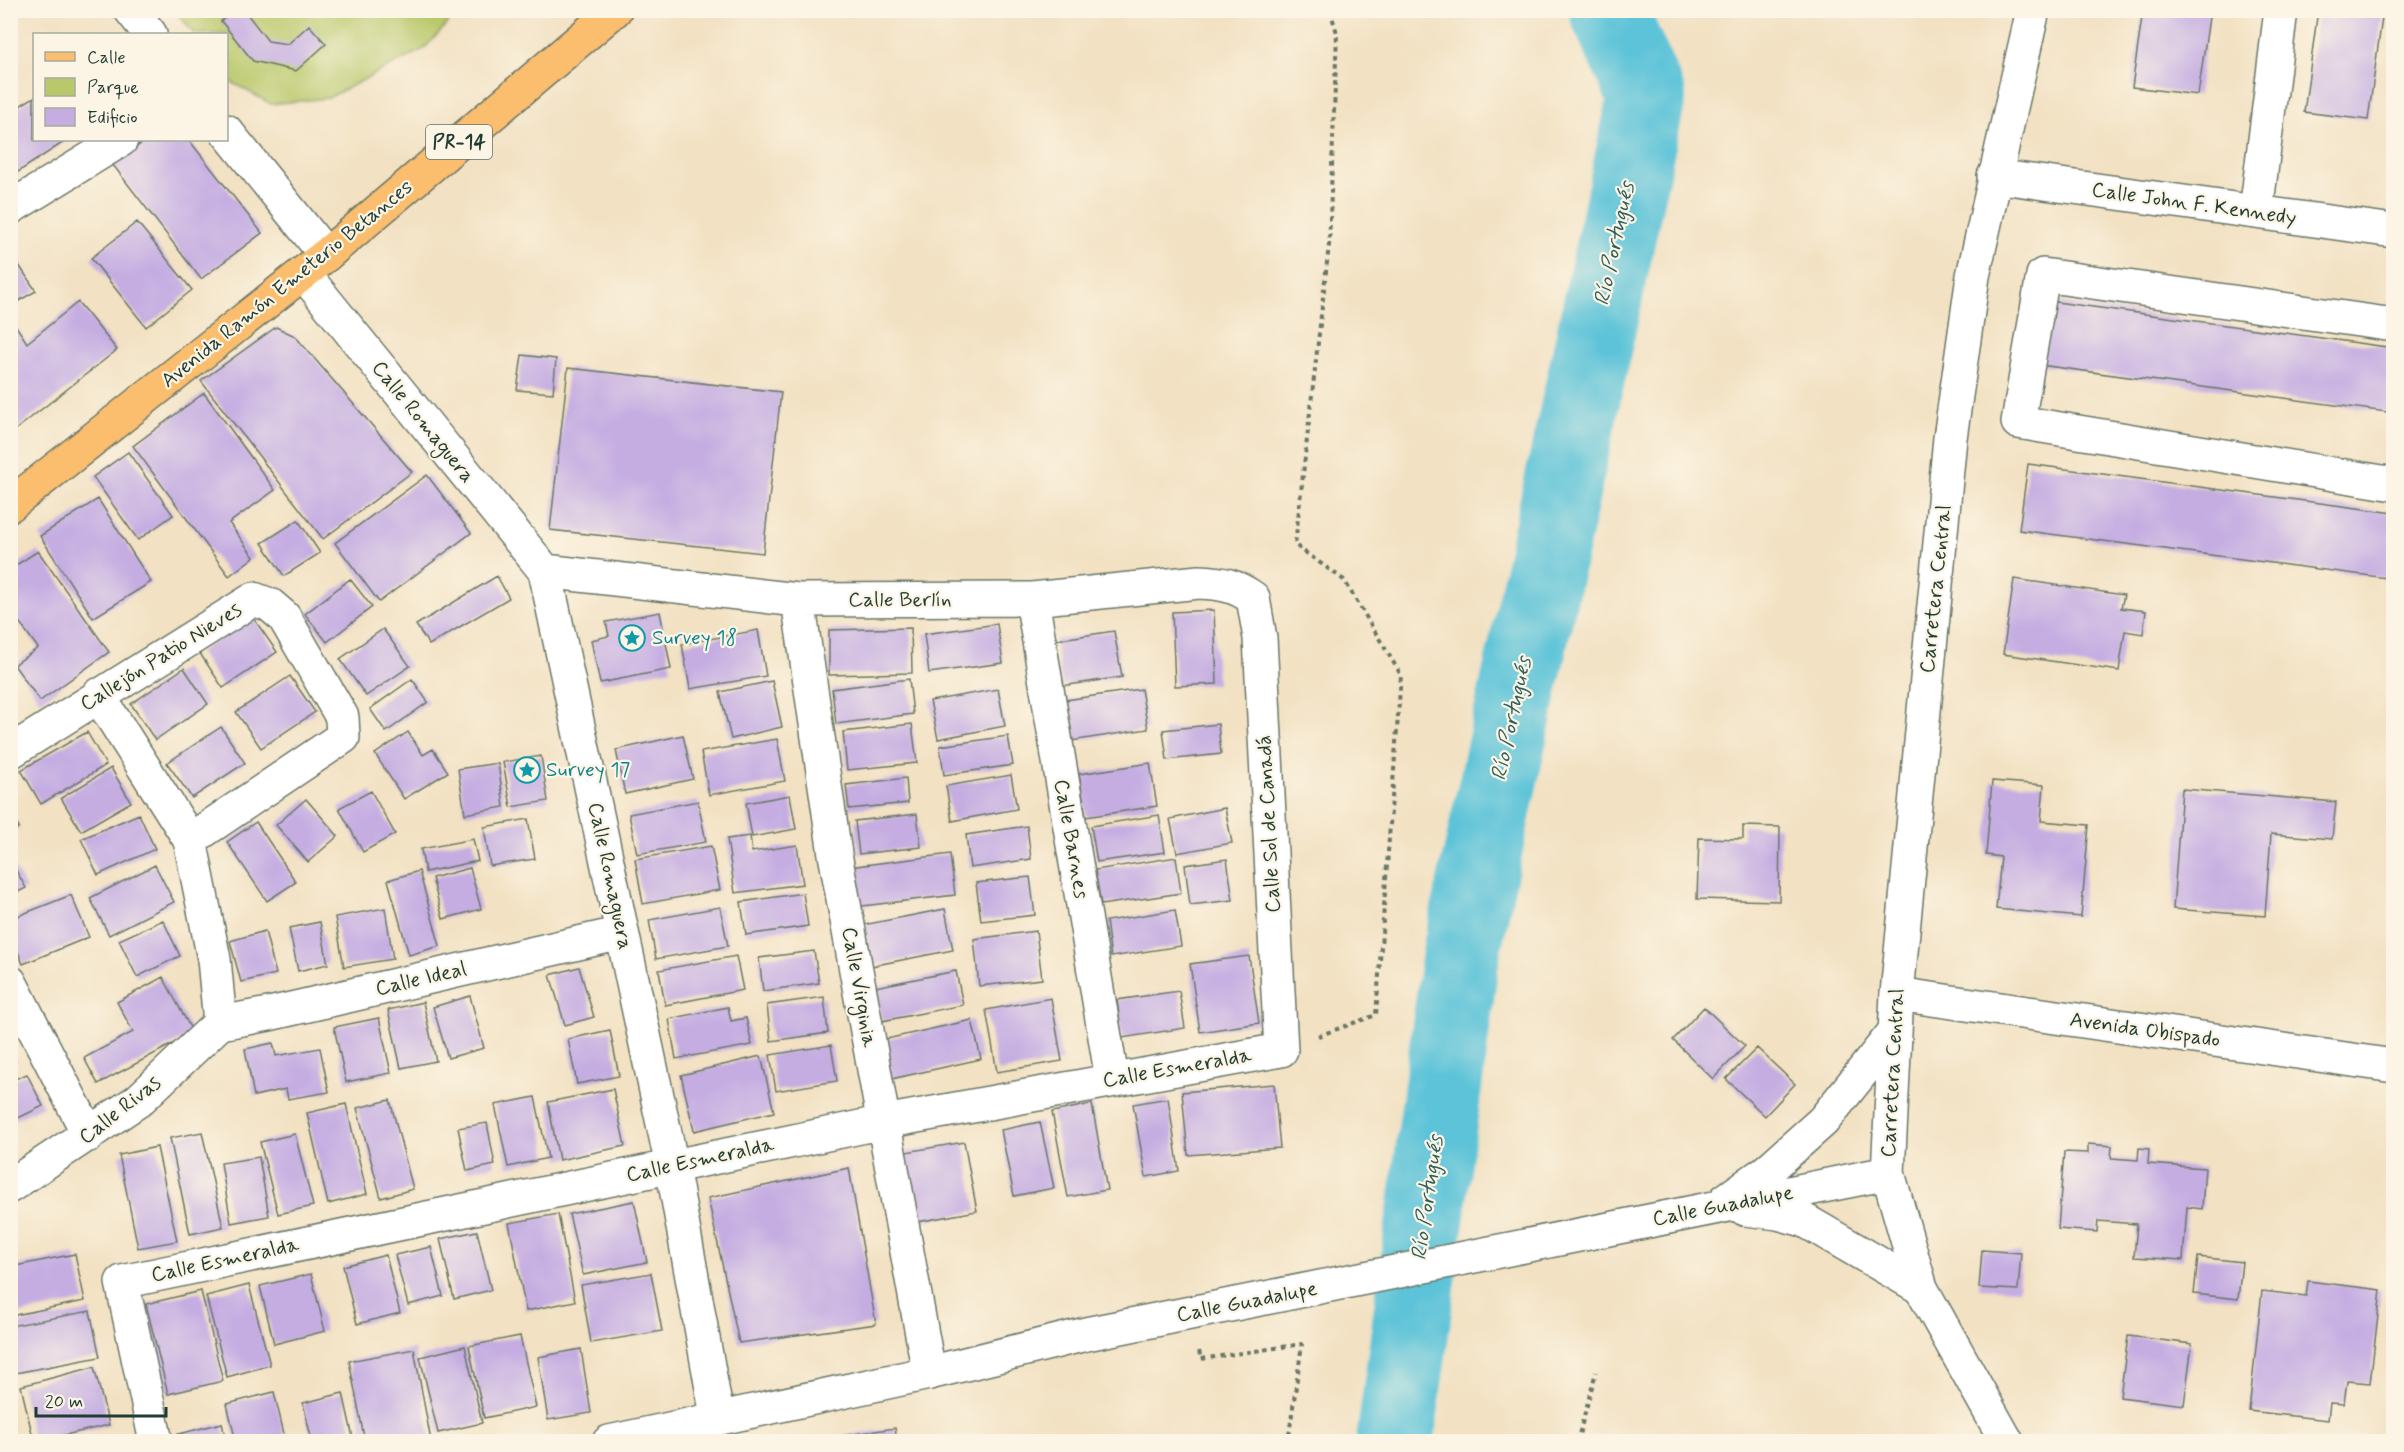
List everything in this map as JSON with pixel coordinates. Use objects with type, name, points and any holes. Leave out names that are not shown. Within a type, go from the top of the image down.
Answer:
[{"type":"main road","name":"Avenida Ramón Emeterio Betances","points":[[10,505],[315,264],[615,10]]},
{"type":"street","points":[[131,10],[149,33]]},
{"type":"street","name":"Carretera Central","points":[[2007,1442],[1922,1288],[1888,1173],[1897,994],[1950,438],[1973,276],[2033,10]]},
{"type":"street","points":[[2256,212],[2281,10]]},
{"type":"street","name":"Calle Romaguera","points":[[228,134],[315,264],[545,572],[672,1166],[717,1416]]},
{"type":"street","points":[[10,208],[119,141]]},
{"type":"street","name":"Calle John F. Kennedy","points":[[1994,176],[2394,231]]},
{"type":"street","points":[[2394,325],[2043,275],[2018,422],[2394,484]]},
{"type":"street","name":"Calle Berlín","points":[[545,572],[798,600],[1032,599],[1199,582],[1223,583],[1240,589],[1253,598]]},
{"type":"street","name":"Calle Sol de Canadá","points":[[1253,598],[1260,638],[1281,1050]]},
{"type":"street","name":"Callejón Patio Nieves","points":[[10,752],[254,599],[270,605],[284,617],[342,717],[343,737],[190,840]]},
{"type":"street","name":"Calle Barnes","points":[[1032,599],[1112,1079]]},
{"type":"street","name":"Calle Virginia","points":[[798,600],[835,854],[929,1373]]},
{"type":"street","points":[[98,695],[190,840],[214,959],[220,1023]]},
{"type":"street","name":"Calle Ideal","points":[[220,1023],[622,933]]},
{"type":"street","points":[[10,982],[89,1135]]},
{"type":"street","name":"Avenida Obispado","points":[[1897,994],[2394,1066]]},
{"type":"street","name":"Calle Rivas","points":[[10,1186],[139,1100],[220,1023]]},
{"type":"street","points":[[1717,1206],[1767,1171],[1823,1121],[1895,1031]]},
{"type":"street","name":"Calle Esmeralda","points":[[156,1442],[122,1282],[884,1122],[1281,1050]]},
{"type":"street","name":"Calle Guadalupe","points":[[609,1442],[717,1416],[929,1373],[1086,1334],[1888,1173]]},
{"type":"street","points":[[1717,1206],[1778,1213],[1804,1220],[1922,1288]]},
{"type":"path","points":[[1281,1050],[1376,1015],[1401,675],[1344,580],[1295,545],[1329,245],[1337,33],[1330,10]]},
{"type":"path","points":[[1288,1442],[1302,1344]]},
{"type":"path","points":[[1577,1442],[1596,1372]]},
{"type":"green space","points":[[176,11],[459,11],[424,49],[328,98],[271,104],[231,82],[228,78],[228,33],[193,33]]},
{"type":"building","points":[[235,10],[244,10],[268,41],[288,44],[309,25],[326,44],[296,71],[253,61],[221,21]]},
{"type":"building","points":[[2143,10],[2210,10],[2198,95],[2132,87]]},
{"type":"building","points":[[2318,10],[2383,10],[2368,120],[2304,112]]},
{"type":"building","points":[[33,98],[33,141],[65,141],[12,176],[10,147],[16,143],[10,134],[10,112]]},
{"type":"building","points":[[145,141],[190,141],[262,233],[201,279],[113,165]]},
{"type":"building","points":[[137,222],[192,290],[146,327],[91,258]]},
{"type":"building","points":[[15,259],[36,291],[10,306],[10,262]]},
{"type":"building","points":[[2049,301],[2394,348],[2394,413],[2040,365]]},
{"type":"building","points":[[78,302],[117,350],[10,434],[10,317],[27,343]]},
{"type":"building","points":[[276,327],[295,336],[412,472],[323,539],[201,381]]},
{"type":"building","points":[[522,355],[556,359],[553,393],[517,390]]},
{"type":"building","points":[[568,368],[781,392],[763,553],[550,530]]},
{"type":"building","points":[[204,393],[275,490],[229,523],[254,557],[229,576],[133,446]]},
{"type":"building","points":[[128,452],[173,515],[138,540],[93,477]]},
{"type":"building","points":[[2028,464],[2394,513],[2394,579],[2019,530]]},
{"type":"building","points":[[427,475],[471,533],[379,602],[335,543]]},
{"type":"building","points":[[98,499],[151,582],[93,618],[40,536]]},
{"type":"building","points":[[298,520],[320,553],[284,576],[262,543]]},
{"type":"building","points":[[38,551],[109,652],[40,701],[14,665],[38,648],[10,609],[10,569]]},
{"type":"building","points":[[497,576],[509,598],[429,645],[416,625]]},
{"type":"building","points":[[350,579],[372,607],[327,642],[305,614]]},
{"type":"building","points":[[2014,579],[2124,595],[2121,608],[2146,611],[2143,634],[2125,631],[2119,671],[2003,654]]},
{"type":"building","points":[[1214,610],[1217,684],[1175,686],[1172,612]]},
{"type":"building","points":[[660,612],[671,669],[600,683],[591,640],[609,636],[606,622]]},
{"type":"building","points":[[252,616],[277,652],[223,688],[199,652]]},
{"type":"building","points":[[997,624],[1003,663],[929,673],[924,634]]},
{"type":"building","points":[[911,628],[912,673],[829,675],[829,630]]},
{"type":"building","points":[[383,629],[410,666],[366,696],[340,659]]},
{"type":"building","points":[[758,630],[766,676],[690,689],[682,644]]},
{"type":"building","points":[[1114,631],[1122,677],[1062,686],[1055,640]]},
{"type":"building","points":[[184,668],[208,704],[155,740],[131,704]]},
{"type":"building","points":[[290,676],[315,712],[261,748],[236,712]]},
{"type":"building","points":[[412,679],[428,702],[386,732],[370,709]]},
{"type":"building","points":[[909,679],[913,714],[836,724],[832,689]]},
{"type":"building","points":[[772,681],[782,727],[731,739],[720,692]]},
{"type":"building","points":[[998,689],[1005,726],[938,739],[930,701]]},
{"type":"building","points":[[1141,689],[1148,729],[1065,742],[1059,701]]},
{"type":"building","points":[[912,724],[917,763],[847,770],[843,732]]},
{"type":"building","points":[[1218,724],[1221,754],[1167,760],[1163,730]]},
{"type":"building","points":[[221,727],[245,763],[192,798],[167,763]]},
{"type":"building","points":[[87,732],[106,765],[41,804],[21,770]]},
{"type":"building","points":[[408,732],[423,755],[433,749],[448,772],[404,799],[375,754]]},
{"type":"building","points":[[683,735],[693,779],[625,794],[616,750]]},
{"type":"building","points":[[1008,736],[1013,765],[944,775],[940,746]]},
{"type":"building","points":[[777,739],[785,781],[709,795],[701,752]]},
{"type":"building","points":[[541,756],[548,801],[511,807],[503,762]]},
{"type":"building","points":[[498,763],[504,807],[465,814],[458,769]]},
{"type":"building","points":[[1150,763],[1157,806],[1086,817],[1079,774]]},
{"type":"building","points":[[111,768],[131,802],[81,831],[61,798]]},
{"type":"building","points":[[1011,775],[1017,809],[952,821],[946,786]]},
{"type":"building","points":[[906,778],[908,803],[849,809],[846,785]]},
{"type":"building","points":[[1992,781],[2044,785],[2041,821],[2089,825],[2081,917],[1996,909],[2001,857],[1986,855]]},
{"type":"building","points":[[2182,789],[2336,802],[2332,839],[2271,834],[2265,916],[2173,909]]},
{"type":"building","points":[[371,791],[395,834],[363,852],[339,808]]},
{"type":"building","points":[[790,795],[796,829],[752,837],[746,803]]},
{"type":"building","points":[[306,799],[338,836],[308,862],[276,825]]},
{"type":"building","points":[[698,801],[706,842],[637,854],[629,814]]},
{"type":"building","points":[[1225,808],[1232,843],[1177,853],[1170,819]]},
{"type":"building","points":[[10,811],[19,828],[10,832]]},
{"type":"building","points":[[139,814],[155,849],[98,875],[81,839]]},
{"type":"building","points":[[917,814],[921,847],[859,854],[855,821]]},
{"type":"building","points":[[1159,815],[1165,852],[1097,862],[1091,826]]},
{"type":"building","points":[[528,819],[535,859],[490,866],[484,827]]},
{"type":"building","points":[[256,822],[296,882],[267,901],[227,842]]},
{"type":"building","points":[[1027,826],[1031,859],[970,868],[966,835]]},
{"type":"building","points":[[1743,826],[1780,827],[1779,901],[1697,899],[1699,838],[1743,839]]},
{"type":"building","points":[[750,836],[752,852],[797,845],[803,884],[735,893],[727,839]]},
{"type":"building","points":[[473,839],[478,861],[425,872],[421,849]]},
{"type":"building","points":[[711,846],[720,890],[643,904],[635,859]]},
{"type":"building","points":[[950,854],[955,895],[854,907],[849,867]]},
{"type":"building","points":[[1176,857],[1181,893],[1101,905],[1095,870]]},
{"type":"building","points":[[1227,859],[1233,900],[1190,905],[1185,865]]},
{"type":"building","points":[[10,860],[26,888],[10,896]]},
{"type":"building","points":[[155,865],[174,902],[109,935],[90,898]]},
{"type":"building","points":[[470,868],[481,909],[443,919],[432,878]]},
{"type":"building","points":[[419,871],[440,946],[409,955],[388,880]]},
{"type":"building","points":[[1030,877],[1035,915],[981,921],[976,883]]},
{"type":"building","points":[[803,893],[808,926],[746,935],[741,902]]},
{"type":"building","points":[[71,895],[89,937],[23,964],[10,932],[10,919]]},
{"type":"building","points":[[720,907],[728,946],[656,959],[649,920]]},
{"type":"building","points":[[385,908],[393,959],[344,967],[335,917]]},
{"type":"building","points":[[945,909],[953,950],[871,966],[863,925]]},
{"type":"building","points":[[1175,910],[1181,946],[1111,957],[1106,921]]},
{"type":"building","points":[[163,920],[180,956],[137,977],[119,940]]},
{"type":"building","points":[[320,922],[328,964],[298,971],[289,928]]},
{"type":"building","points":[[265,931],[276,974],[241,982],[230,941]]},
{"type":"building","points":[[1036,931],[1042,979],[979,986],[974,939]]},
{"type":"building","points":[[814,951],[819,983],[763,991],[759,958]]},
{"type":"building","points":[[736,956],[743,990],[665,1005],[659,970]]},
{"type":"building","points":[[1249,956],[1259,1023],[1200,1032],[1190,964]]},
{"type":"building","points":[[579,967],[594,1017],[565,1025],[550,975]]},
{"type":"building","points":[[956,971],[963,1005],[882,1021],[875,987]]},
{"type":"building","points":[[163,977],[193,1033],[98,1084],[84,1058],[133,1032],[117,1002]]},
{"type":"building","points":[[1179,991],[1185,1028],[1122,1038],[1117,1000]]},
{"type":"building","points":[[470,996],[484,1048],[448,1058],[433,1007]]},
{"type":"building","points":[[824,997],[828,1033],[771,1041],[767,1005]]},
{"type":"building","points":[[1051,998],[1062,1061],[997,1072],[986,1010]]},
{"type":"building","points":[[423,1002],[436,1061],[401,1068],[388,1010]]},
{"type":"building","points":[[728,1007],[731,1021],[746,1018],[752,1045],[676,1059],[669,1019]]},
{"type":"building","points":[[1704,1007],[1745,1046],[1713,1079],[1673,1040]]},
{"type":"building","points":[[379,1018],[391,1073],[346,1082],[334,1027]]},
{"type":"building","points":[[972,1020],[981,1059],[891,1079],[882,1040]]},
{"type":"building","points":[[610,1030],[619,1076],[577,1084],[568,1039]]},
{"type":"building","points":[[273,1043],[276,1056],[320,1048],[329,1092],[288,1099],[286,1089],[254,1096],[245,1049]]},
{"type":"building","points":[[831,1045],[837,1081],[776,1091],[770,1055]]},
{"type":"building","points":[[10,1047],[16,1061],[10,1063]]},
{"type":"building","points":[[1757,1048],[1795,1084],[1765,1116],[1726,1079]]},
{"type":"building","points":[[761,1056],[774,1112],[694,1131],[681,1075]]},
{"type":"building","points":[[27,1074],[43,1106],[10,1122],[10,1081]]},
{"type":"building","points":[[1274,1084],[1280,1148],[1188,1155],[1182,1092]]},
{"type":"building","points":[[613,1089],[625,1146],[559,1160],[548,1102]]},
{"type":"building","points":[[535,1097],[548,1158],[508,1167],[495,1105]]},
{"type":"building","points":[[1168,1098],[1179,1171],[1146,1177],[1133,1104]]},
{"type":"building","points":[[390,1100],[413,1189],[381,1198],[357,1108]]},
{"type":"building","points":[[346,1104],[367,1194],[328,1204],[307,1113]]},
{"type":"building","points":[[1092,1104],[1107,1190],[1068,1197],[1052,1112]]},
{"type":"building","points":[[1040,1122],[1054,1188],[1014,1196],[1001,1130]]},
{"type":"building","points":[[487,1123],[495,1165],[467,1171],[458,1128]]},
{"type":"building","points":[[202,1132],[223,1227],[190,1234],[170,1138]]},
{"type":"building","points":[[295,1134],[313,1206],[278,1214],[260,1142]]},
{"type":"building","points":[[964,1142],[977,1211],[917,1222],[906,1152]]},
{"type":"building","points":[[2088,1144],[2112,1146],[2111,1158],[2138,1160],[2139,1148],[2149,1149],[2148,1164],[2205,1168],[2202,1209],[2187,1207],[2183,1260],[2134,1257],[2137,1224],[2098,1221],[2097,1232],[2058,1229],[2064,1152],[2088,1153]]},
{"type":"building","points":[[157,1147],[177,1241],[138,1248],[119,1155]]},
{"type":"building","points":[[259,1157],[269,1216],[231,1223],[221,1163]]},
{"type":"building","points":[[849,1168],[876,1324],[739,1343],[708,1198]]},
{"type":"building","points":[[634,1201],[647,1262],[583,1275],[569,1214]]},
{"type":"building","points":[[558,1214],[575,1301],[526,1311],[509,1223]]},
{"type":"building","points":[[477,1231],[491,1290],[454,1299],[440,1239]]},
{"type":"building","points":[[431,1247],[443,1296],[408,1305],[395,1255]]},
{"type":"building","points":[[1982,1250],[2021,1253],[2018,1290],[1979,1288]]},
{"type":"building","points":[[75,1254],[85,1301],[10,1316],[10,1267]]},
{"type":"building","points":[[386,1255],[400,1313],[357,1324],[343,1266]]},
{"type":"building","points":[[2198,1257],[2242,1262],[2238,1299],[2194,1294]]},
{"type":"building","points":[[651,1273],[662,1331],[591,1343],[581,1285]]},
{"type":"building","points":[[311,1274],[325,1331],[274,1344],[260,1286]]},
{"type":"building","points":[[2308,1281],[2381,1290],[2370,1383],[2347,1381],[2344,1404],[2330,1403],[2328,1420],[2249,1411],[2262,1291],[2306,1296]]},
{"type":"building","points":[[249,1285],[270,1365],[227,1377],[206,1296]]},
{"type":"building","points":[[201,1291],[223,1381],[168,1394],[146,1304]]},
{"type":"building","points":[[90,1311],[100,1357],[10,1374],[10,1326]]},
{"type":"building","points":[[520,1336],[536,1407],[484,1418],[469,1346]]},
{"type":"building","points":[[2128,1336],[2192,1344],[2184,1405],[2120,1397]]},
{"type":"building","points":[[465,1346],[482,1423],[438,1433],[420,1357]]},
{"type":"building","points":[[414,1349],[431,1441],[365,1442],[349,1361]]},
{"type":"building","points":[[581,1349],[591,1413],[548,1420],[538,1357]]},
{"type":"building","points":[[94,1367],[109,1425],[34,1442],[21,1386]]},
{"type":"building","points":[[274,1392],[286,1442],[236,1442],[227,1404]]},
{"type":"building","points":[[343,1393],[354,1442],[312,1442],[303,1403]]},
{"type":"building","points":[[222,1423],[226,1442],[177,1442],[175,1435]]},
{"type":"building","points":[[895,1428],[897,1442],[827,1442],[827,1438]]},
{"type":"waterway","name":"Río Portugués","points":[[1395,1442],[1461,953],[1647,97],[1608,10]]},
{"type":"place","name":"Survey 18","points":[[632,638]]},
{"type":"place","name":"Survey 17","points":[[527,770]]}]
